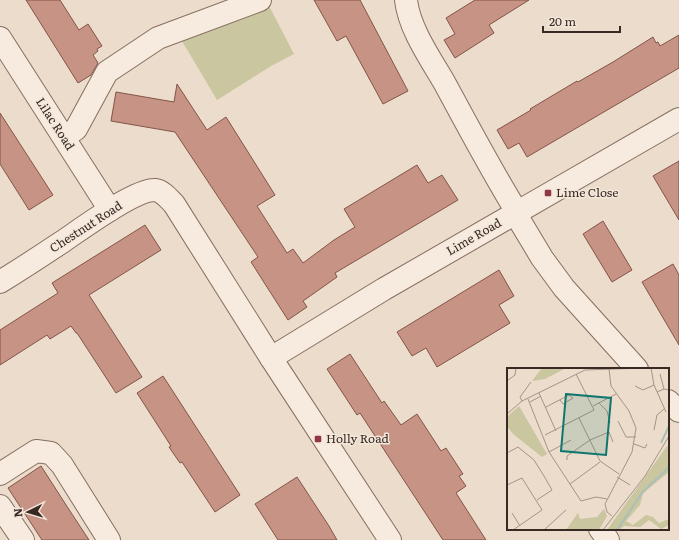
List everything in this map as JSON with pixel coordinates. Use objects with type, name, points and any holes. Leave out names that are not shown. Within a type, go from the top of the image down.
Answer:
[{"type":"street","points":[[64,137],[76,129],[107,72],[158,38],[260,0]]},
{"type":"street","points":[[406,0],[407,12],[420,39],[542,258],[564,288],[636,368]]},
{"type":"street","name":"Lilac Road","points":[[0,38],[110,210]]},
{"type":"street","name":"Lime Road","points":[[271,358],[384,289],[679,118]]},
{"type":"street","name":"Chestnut Road","points":[[0,282],[110,210],[138,194],[156,190],[164,194],[174,204],[271,358]]},
{"type":"street","points":[[271,358],[390,540]]},
{"type":"street","points":[[669,402],[679,411]]},
{"type":"street","points":[[0,474],[36,451],[51,453],[62,465],[109,540]]},
{"type":"street","points":[[0,506],[23,540]]},
{"type":"street","points":[[601,530],[608,540]]},
{"type":"shaded area","points":[[268,4],[294,54],[271,66],[217,100],[179,36]]},
{"type":"building","points":[[26,0],[60,0],[79,30],[88,24],[102,46],[97,49],[98,51],[93,55],[98,63],[91,75],[78,83]]},
{"type":"building","points":[[314,0],[360,0],[408,91],[383,104],[346,36],[337,41]]},
{"type":"building","points":[[475,0],[529,0],[489,25],[494,33],[455,58],[444,40],[455,34],[446,18]]},
{"type":"building","points":[[679,35],[679,68],[527,157],[519,143],[508,149],[497,130],[653,37],[656,43],[658,42],[660,46]]},
{"type":"building","points":[[177,84],[207,130],[226,117],[275,195],[257,206],[287,253],[293,249],[303,263],[334,240],[355,227],[344,209],[417,165],[428,183],[442,175],[458,200],[335,273],[337,277],[303,301],[307,307],[288,320],[251,262],[258,257],[175,132],[111,121],[116,92],[174,102]]},
{"type":"building","points":[[0,113],[53,195],[29,210],[0,164]]},
{"type":"building","points":[[679,161],[679,220],[653,176]]},
{"type":"building","points":[[603,221],[632,270],[612,282],[583,234]]},
{"type":"building","points":[[145,225],[161,250],[89,295],[142,377],[116,393],[71,326],[50,339],[47,335],[0,365],[0,330],[58,293],[52,283]]},
{"type":"building","points":[[673,264],[679,275],[679,345],[642,282]]},
{"type":"building","points":[[499,270],[514,296],[499,305],[510,323],[437,367],[426,348],[412,356],[397,332]]},
{"type":"building","points":[[350,354],[382,403],[384,401],[401,425],[417,414],[441,451],[446,448],[463,474],[459,476],[466,486],[456,493],[486,540],[443,540],[360,413],[357,415],[327,369]]},
{"type":"building","points":[[163,376],[240,495],[215,512],[182,462],[180,463],[169,447],[171,446],[137,393]]},
{"type":"building","points":[[41,466],[89,540],[42,540],[8,488]]},
{"type":"building","points":[[297,477],[337,540],[278,540],[255,504]]},
{"type":"place","name":"Lime Close","points":[[548,193]]},
{"type":"place","name":"Holly Road","points":[[318,439]]}]
